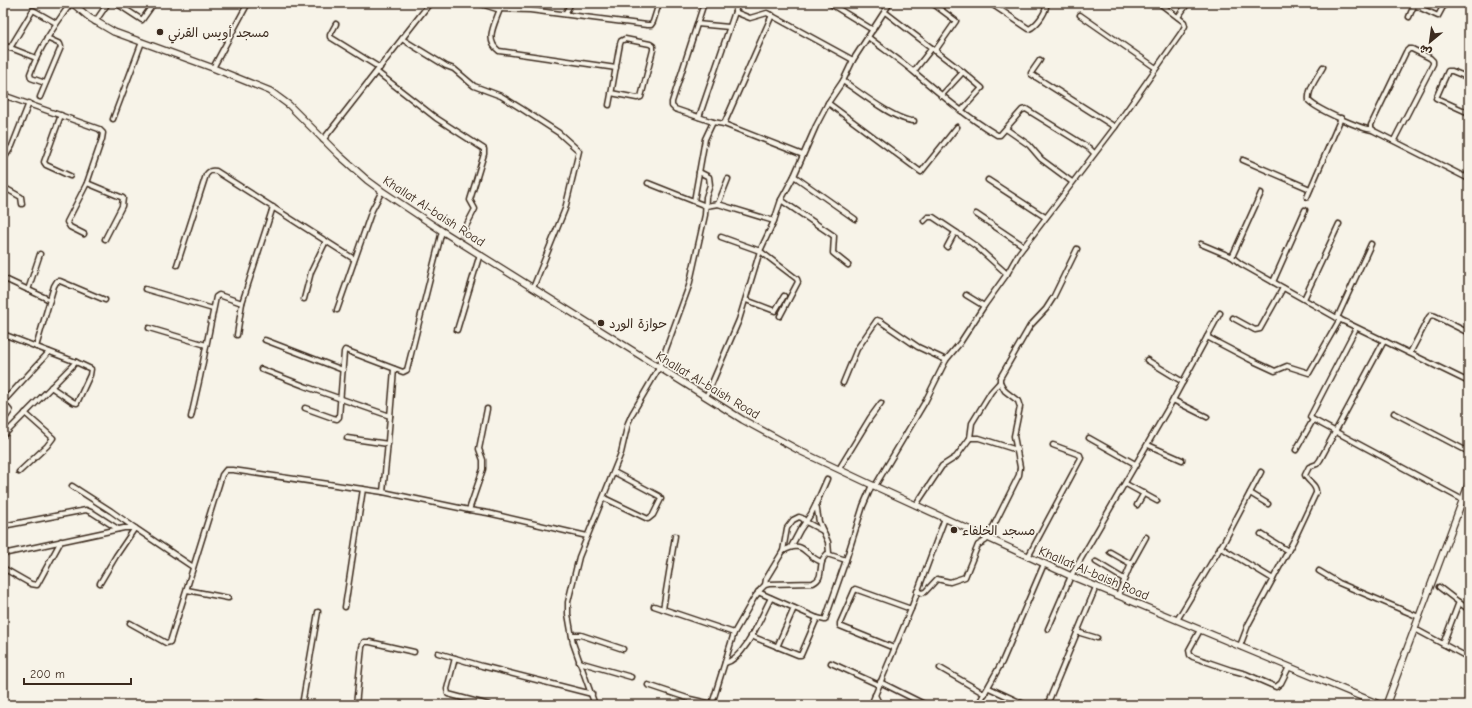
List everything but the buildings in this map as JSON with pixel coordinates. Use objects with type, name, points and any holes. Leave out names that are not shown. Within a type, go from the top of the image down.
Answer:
[{"type":"street","name":"Khallat Al-baish Road","points":[[71,3],[95,22],[114,32],[213,68],[270,91],[306,120],[323,140],[353,168],[382,191],[442,231],[459,239],[480,254],[659,368],[743,420],[802,452],[1096,587],[1381,705]]},
{"type":"street","points":[[45,83],[30,76],[36,58],[47,38],[71,3]]},
{"type":"street","points":[[95,22],[108,3]]},
{"type":"street","points":[[116,3],[142,20],[154,3]]},
{"type":"street","points":[[213,68],[248,3]]},
{"type":"street","points":[[323,140],[430,3]]},
{"type":"street","points":[[478,3],[500,9],[565,14],[651,25],[659,3]]},
{"type":"street","points":[[565,14],[571,3]]},
{"type":"street","points":[[704,3],[672,105],[675,109],[713,122],[724,124],[803,155]]},
{"type":"street","points":[[699,117],[738,3]]},
{"type":"street","points":[[829,3],[873,30]]},
{"type":"street","points":[[706,397],[730,344],[746,300],[760,251],[774,221],[781,200],[794,176],[828,103],[843,81],[853,60],[890,3]]},
{"type":"street","points":[[914,72],[956,21],[932,3]]},
{"type":"street","points":[[990,3],[1029,29],[1033,27],[1045,11],[1046,7],[1041,3]]},
{"type":"street","points":[[758,592],[824,621],[827,619],[863,506],[873,485],[925,402],[946,360],[960,343],[984,306],[1008,274],[1024,246],[1115,127],[1183,30],[1185,23],[1159,3]]},
{"type":"street","points":[[1178,18],[1188,3]]},
{"type":"street","points":[[1409,17],[1415,4],[1438,16],[1446,3]]},
{"type":"street","points":[[10,48],[33,9],[56,23]]},
{"type":"street","points":[[500,9],[491,37],[492,44],[499,51],[616,68]]},
{"type":"street","points":[[735,12],[748,18],[754,18],[765,12],[853,60]]},
{"type":"street","points":[[885,12],[982,88],[961,111]]},
{"type":"street","points":[[1080,15],[1156,68]]},
{"type":"street","points":[[724,124],[772,16]]},
{"type":"street","points":[[336,24],[330,37],[380,68]]},
{"type":"street","points":[[697,24],[729,27]]},
{"type":"street","points":[[868,37],[978,124],[999,135],[1022,110],[1026,109],[1089,148],[1094,153]]},
{"type":"street","points":[[40,97],[61,47],[60,44],[47,38]]},
{"type":"street","points":[[402,39],[446,66],[454,69],[474,86],[501,96],[522,109],[560,133],[578,149],[579,154],[565,209],[533,288]]},
{"type":"street","points":[[609,105],[611,93],[621,41],[622,39],[650,44],[653,46],[641,97],[637,98],[611,93]]},
{"type":"street","points":[[113,119],[142,42]]},
{"type":"street","points":[[3,45],[36,58]]},
{"type":"street","points":[[1374,130],[1371,128],[1371,125],[1406,52],[1409,49],[1412,49],[1433,61],[1394,140]]},
{"type":"street","points":[[1040,60],[1030,73],[1031,74],[1115,127]]},
{"type":"street","points":[[1323,67],[1311,89],[1309,101],[1362,128],[1374,130],[1468,178],[1469,171]]},
{"type":"street","points":[[1469,78],[1452,70],[1448,71],[1436,98],[1469,113]]},
{"type":"street","points":[[377,72],[436,118],[484,149],[484,154],[470,200],[474,211],[464,230]]},
{"type":"street","points":[[941,96],[962,72]]},
{"type":"street","points":[[843,81],[901,119],[914,121]]},
{"type":"street","points":[[3,95],[98,129],[103,133],[87,183],[67,222],[70,227],[84,234]]},
{"type":"street","points":[[828,103],[921,172],[957,127]]},
{"type":"street","points":[[3,160],[12,146],[29,104]]},
{"type":"street","points":[[61,115],[44,162],[46,165],[70,176]]},
{"type":"street","points":[[1307,197],[1341,118]]},
{"type":"street","points":[[694,201],[705,139],[713,122]]},
{"type":"street","points":[[1006,129],[1029,145],[1041,159],[1072,182]]},
{"type":"street","points":[[1243,160],[1310,189]]},
{"type":"street","points":[[177,265],[208,172],[213,170],[274,207],[354,259]]},
{"type":"street","points":[[596,705],[579,662],[568,614],[568,602],[579,557],[621,453],[625,432],[632,414],[659,368],[689,286],[710,181],[708,177],[699,172]]},
{"type":"street","points":[[794,176],[855,219]]},
{"type":"street","points":[[718,204],[728,179]]},
{"type":"street","points":[[988,180],[1045,217]]},
{"type":"street","points":[[87,183],[123,198],[122,206],[105,239]]},
{"type":"street","points":[[648,183],[667,189],[706,206],[718,204],[774,221]]},
{"type":"street","points":[[3,186],[22,197],[22,204]]},
{"type":"street","points":[[337,310],[372,210],[382,191]]},
{"type":"street","points":[[1232,257],[1261,193]]},
{"type":"street","points":[[781,200],[834,236],[833,253],[848,265]]},
{"type":"street","points":[[237,335],[242,303],[274,207]]},
{"type":"street","points":[[1273,282],[1305,210]]},
{"type":"street","points":[[976,214],[1024,246]]},
{"type":"street","points":[[924,221],[931,216],[977,247],[1008,274]]},
{"type":"street","points":[[1304,299],[1339,224]]},
{"type":"street","points":[[305,408],[334,418],[338,418],[340,416],[344,352],[346,350],[394,369],[404,372],[407,370],[442,231]]},
{"type":"street","points":[[947,247],[954,234],[957,233]]},
{"type":"street","points":[[721,237],[760,251],[798,281],[780,316]]},
{"type":"street","points":[[304,299],[311,272],[326,241]]},
{"type":"street","points":[[1201,244],[1232,257],[1283,288],[1356,328],[1469,382]]},
{"type":"street","points":[[1207,337],[1249,359],[1275,370],[1287,366],[1309,374],[1338,318],[1371,244]]},
{"type":"street","points":[[916,505],[942,466],[956,457],[970,438],[972,423],[1000,382],[1004,370],[1030,326],[1046,309],[1053,298],[1077,249]]},
{"type":"street","points":[[28,290],[40,254]]},
{"type":"street","points":[[457,330],[480,254]]},
{"type":"street","points":[[5,279],[50,300]]},
{"type":"street","points":[[36,347],[55,285],[58,281],[105,300]]},
{"type":"street","points":[[1233,318],[1255,330],[1260,329],[1283,288]]},
{"type":"street","points":[[145,289],[213,309]]},
{"type":"street","points":[[191,417],[217,295],[242,303]]},
{"type":"street","points":[[966,295],[984,306]]},
{"type":"street","points":[[746,300],[775,311],[784,296]]},
{"type":"street","points":[[1048,629],[1071,576],[1137,465],[1220,313]]},
{"type":"street","points":[[1410,353],[1431,315],[1469,333]]},
{"type":"street","points":[[842,383],[857,349],[877,320],[918,347],[946,360]]},
{"type":"street","points":[[148,328],[206,345]]},
{"type":"street","points":[[1356,328],[1310,414],[1310,417],[1313,420],[1463,500]]},
{"type":"street","points":[[3,334],[76,362],[90,368],[91,370],[78,403],[73,402],[51,387]]},
{"type":"street","points":[[264,340],[343,370]]},
{"type":"street","points":[[1240,646],[1248,625],[1288,551],[1316,493],[1315,487],[1305,475],[1307,470],[1320,460],[1384,341]]},
{"type":"street","points":[[3,421],[10,412],[3,402],[49,352]]},
{"type":"street","points":[[1147,360],[1183,382]]},
{"type":"street","points":[[3,436],[76,362]]},
{"type":"street","points":[[261,369],[390,416]]},
{"type":"street","points":[[383,492],[394,369]]},
{"type":"street","points":[[917,592],[925,592],[937,580],[950,582],[965,577],[978,545],[987,538],[1019,475],[1020,467],[1014,436],[1020,407],[1018,401],[1005,391],[1000,382]]},
{"type":"street","points":[[1173,400],[1207,417]]},
{"type":"street","points":[[839,469],[870,418],[881,403]]},
{"type":"street","points":[[469,510],[483,469],[483,460],[479,449],[487,409]]},
{"type":"street","points":[[19,472],[47,446],[53,438],[26,413]]},
{"type":"street","points":[[1394,413],[1469,452]]},
{"type":"street","points":[[1296,450],[1313,420]]},
{"type":"street","points":[[347,438],[388,444]]},
{"type":"street","points":[[970,438],[979,438],[1017,450]]},
{"type":"street","points":[[1089,438],[1137,465]]},
{"type":"street","points":[[1028,557],[1081,458],[1080,455],[1053,445]]},
{"type":"street","points":[[1148,445],[1182,460]]},
{"type":"street","points":[[130,623],[168,644],[170,641],[222,475],[226,470],[383,492],[488,513],[587,536]]},
{"type":"street","points":[[604,498],[648,519],[653,515],[661,499],[659,496],[614,472]]},
{"type":"street","points":[[1177,620],[1220,547],[1261,472]]},
{"type":"street","points":[[792,547],[800,530],[816,504],[827,479]]},
{"type":"street","points":[[1386,705],[1469,483]]},
{"type":"street","points":[[1126,484],[1158,501]]},
{"type":"street","points":[[72,486],[111,510],[135,528],[194,567]]},
{"type":"street","points":[[345,607],[363,489]]},
{"type":"street","points":[[1137,505],[1144,493]]},
{"type":"street","points":[[1250,493],[1268,504]]},
{"type":"street","points":[[648,685],[690,699],[712,704],[734,633],[758,592],[765,585],[775,583],[812,583],[817,581],[820,577],[822,562],[829,553],[828,542],[819,522],[816,504]]},
{"type":"street","points":[[3,526],[86,510],[118,529]]},
{"type":"street","points":[[765,585],[766,579],[783,551],[787,528],[793,520],[799,517],[802,518],[806,522],[823,531]]},
{"type":"street","points":[[871,705],[911,609],[945,518]]},
{"type":"street","points":[[3,554],[118,529],[135,528]]},
{"type":"street","points":[[100,583],[135,528]]},
{"type":"street","points":[[1260,534],[1288,551]]},
{"type":"street","points":[[663,609],[675,536]]},
{"type":"street","points":[[1118,595],[1131,564],[1146,537]]},
{"type":"street","points":[[3,568],[31,584],[37,584],[61,541]]},
{"type":"street","points":[[783,551],[792,547],[800,547],[822,562]]},
{"type":"street","points":[[1220,547],[1273,579]]},
{"type":"street","points":[[1110,552],[1131,564]]},
{"type":"street","points":[[829,553],[846,560]]},
{"type":"street","points":[[1096,562],[1124,579]]},
{"type":"street","points":[[978,705],[1015,634],[1044,564]]},
{"type":"street","points":[[1319,571],[1339,583],[1419,617]]},
{"type":"street","points":[[1047,705],[1096,587]]},
{"type":"street","points":[[1439,587],[1469,610]]},
{"type":"street","points":[[894,648],[840,626],[840,623],[855,589],[911,609]]},
{"type":"street","points":[[187,590],[228,598]]},
{"type":"street","points":[[725,663],[732,661],[741,653],[771,598]]},
{"type":"street","points":[[1443,644],[1459,602]]},
{"type":"street","points":[[654,606],[734,633]]},
{"type":"street","points":[[777,647],[794,608]]},
{"type":"street","points":[[302,705],[318,612]]},
{"type":"street","points":[[751,636],[800,655],[817,618]]},
{"type":"street","points":[[1415,629],[1469,658]]},
{"type":"street","points":[[1200,630],[1189,650],[1190,655],[1193,657],[1246,674],[1276,687],[1281,684],[1289,667]]},
{"type":"street","points":[[1077,632],[1096,638]]},
{"type":"street","points":[[572,635],[581,636],[623,649]]},
{"type":"street","points":[[356,705],[362,647],[364,642],[414,652]]},
{"type":"street","points":[[438,653],[592,694]]},
{"type":"street","points":[[455,658],[448,694],[476,704],[489,705]]},
{"type":"street","points":[[579,662],[630,677]]},
{"type":"street","points":[[831,663],[926,705]]},
{"type":"street","points":[[940,668],[985,694]]},
{"type":"street","points":[[988,688],[1026,705]]},
{"type":"street","points":[[875,695],[880,705]]},
{"type":"street","points":[[257,702],[272,705]]},
{"type":"tunnel","points":[[460,237],[464,230]]},
{"type":"place","name":"مسجد أويس القرني","points":[[160,32]]},
{"type":"place","name":"حوازة الورد","points":[[601,323]]},
{"type":"place","name":"مسجد الخلفاء","points":[[954,530]]}]
